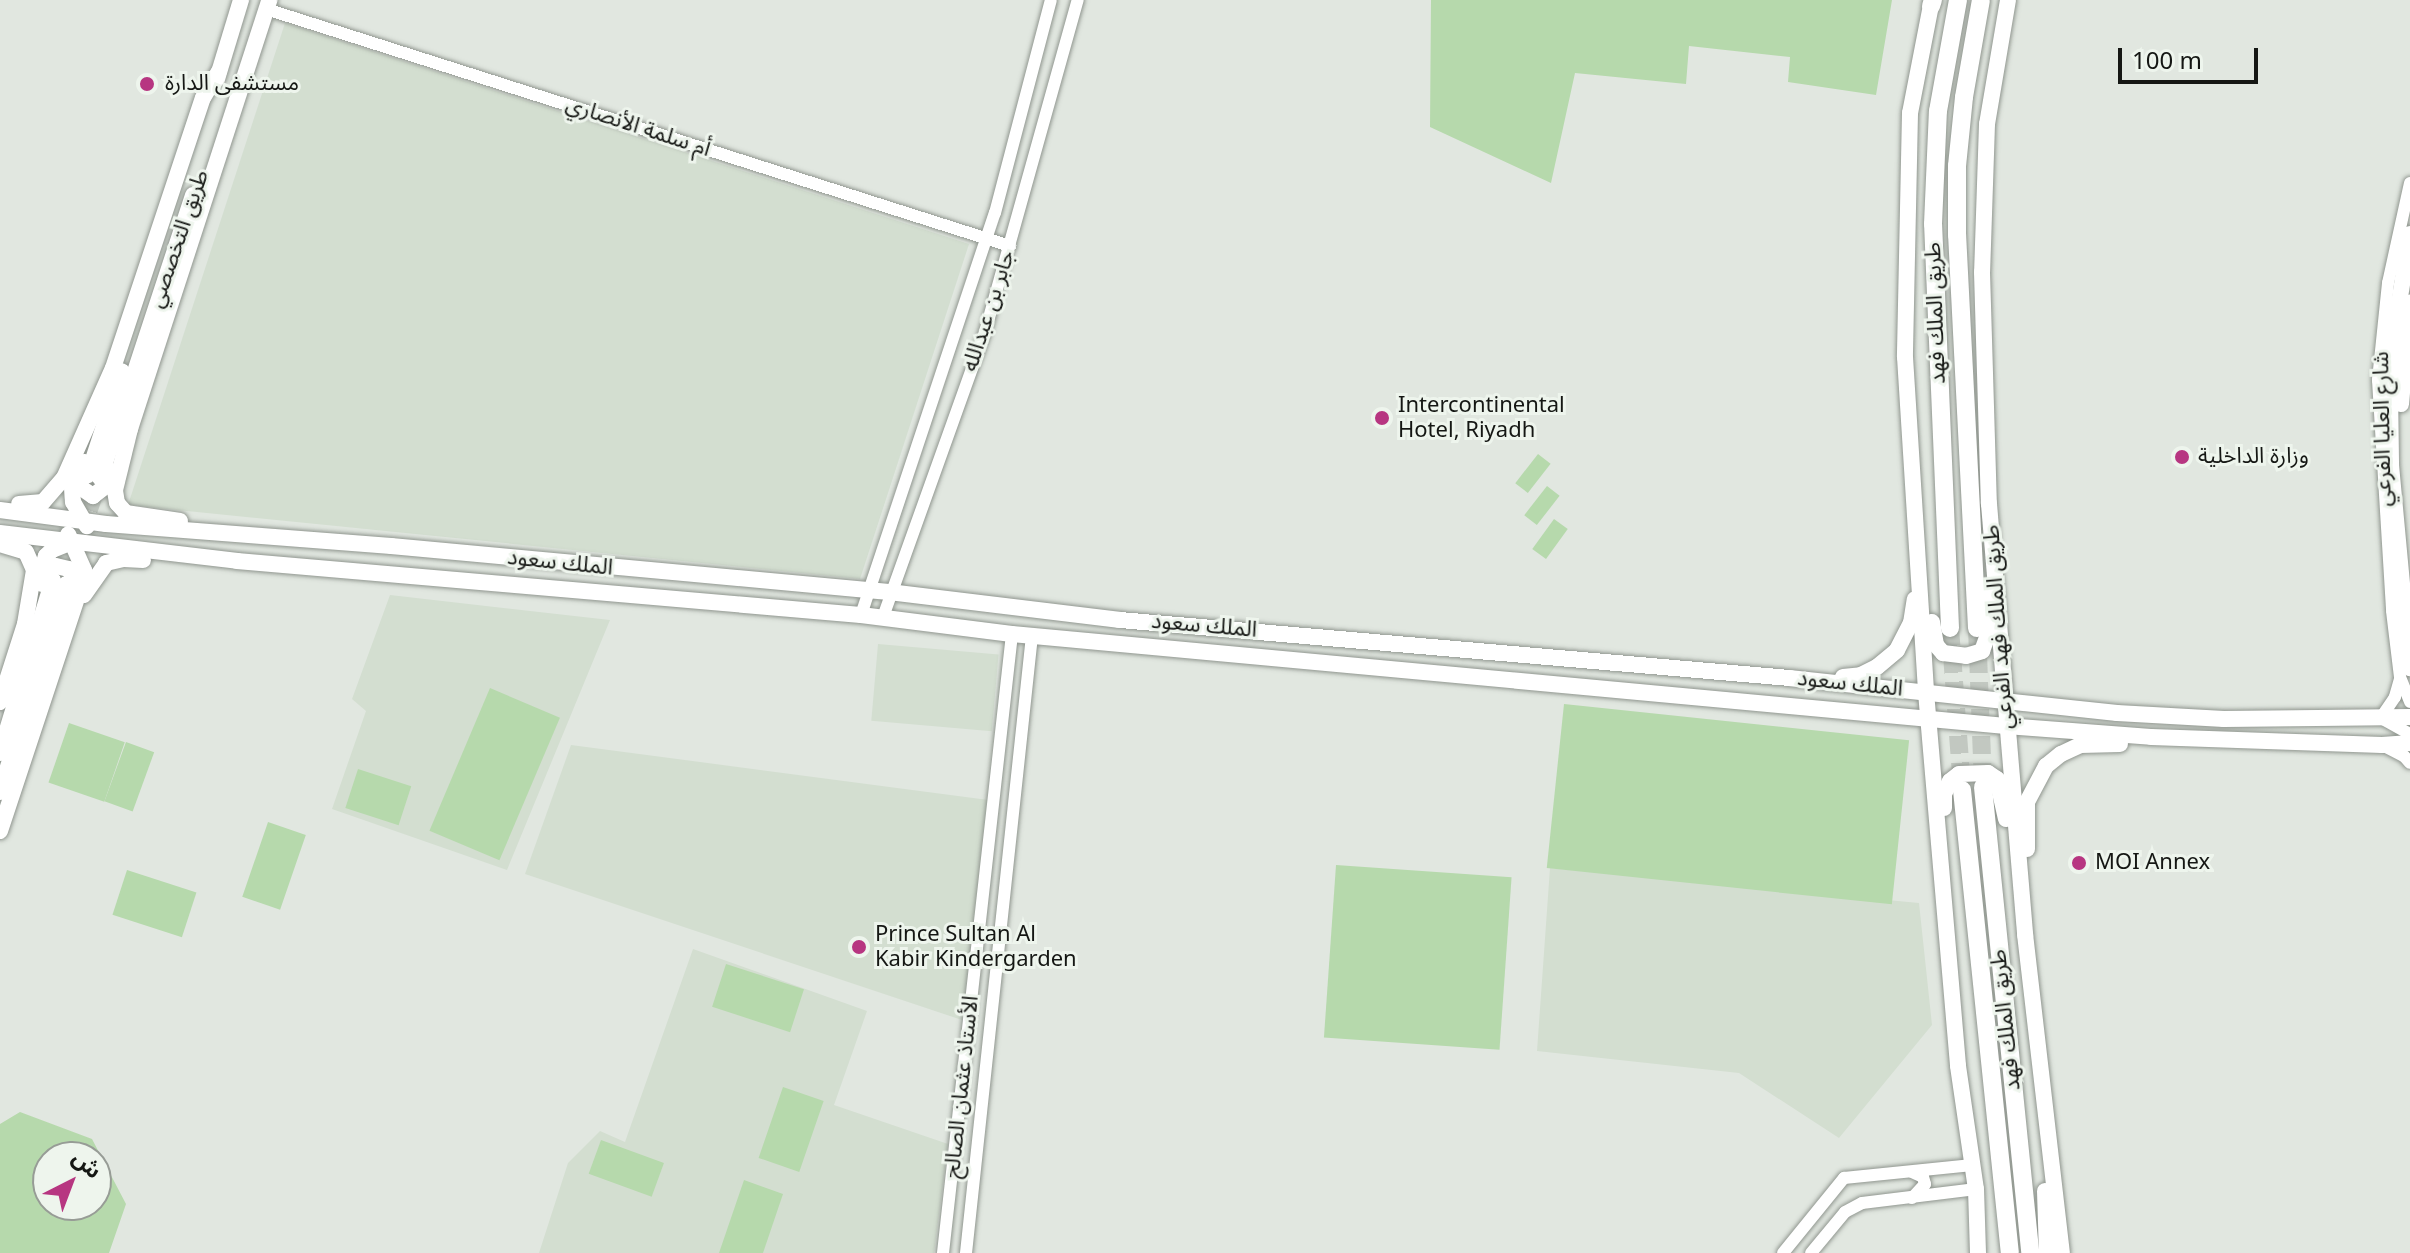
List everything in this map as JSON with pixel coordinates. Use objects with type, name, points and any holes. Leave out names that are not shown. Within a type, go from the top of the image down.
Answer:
[{"type":"highway","name":"طريق الملك فهد","points":[[1950,628],[1933,224],[1938,111],[1958,0]]},
{"type":"highway","name":"طريق الملك فهد","points":[[1977,628],[1957,235],[1957,166],[1964,97],[1981,0]]},
{"type":"highway","name":"طريق الملك فهد","points":[[1983,787],[2030,1253]]},
{"type":"highway","name":"طريق الملك فهد","points":[[1962,790],[2010,1253]]},
{"type":"main road","name":"طريق التخصصي","points":[[241,0],[94,477],[265,3]]},
{"type":"main road","name":"طريق الملك فهد الفرعي","points":[[2008,0],[1998,44],[1986,139],[1982,272],[1989,504],[2003,703],[2062,1253]]},
{"type":"main road","points":[[1932,2],[1910,113],[1905,219],[1905,357],[1926,692],[1958,1066],[1989,1253]]},
{"type":"main road","points":[[95,530],[265,3]]},
{"type":"main road","points":[[130,429],[107,485],[93,496],[84,492],[80,487],[81,472],[113,368],[203,98],[219,71]]},
{"type":"main road","points":[[2405,673],[2391,465],[2390,390],[2393,341],[2410,234]]},
{"type":"main road","points":[[2410,302],[2401,407],[2410,585]]},
{"type":"main road","points":[[0,502],[33,505],[55,494],[113,368]]},
{"type":"main road","points":[[95,530],[73,502],[70,482],[113,368]]},
{"type":"main road","points":[[130,429],[115,490],[117,503],[126,513],[185,521],[239,536]]},
{"type":"main road","points":[[1919,542],[1936,645],[1948,655],[1976,654],[1985,646],[1987,637],[1989,504]]},
{"type":"main road","name":"الملك سعود","points":[[0,510],[50,517],[237,561],[883,617],[1012,634],[2006,726],[2151,737],[2387,745],[2409,730]]},
{"type":"main road","points":[[0,831],[84,570],[69,535],[50,517]]},
{"type":"main road","points":[[0,702],[46,556],[69,535],[95,530]]},
{"type":"main road","name":"الملك سعود","points":[[0,533],[40,539],[95,530],[391,546],[889,592],[1120,620],[1789,678],[2003,703],[2203,718],[2381,718],[2409,730]]},
{"type":"main road","points":[[1789,678],[1861,675],[1889,659],[1906,637],[1911,623],[1919,542]]},
{"type":"main road","points":[[0,544],[26,552],[34,570],[25,624]]},
{"type":"main road","points":[[64,636],[93,578],[106,563],[124,559],[215,564],[237,561]]},
{"type":"main road","points":[[25,624],[47,573],[56,566],[69,569],[75,581],[64,636]]},
{"type":"main road","points":[[0,753],[59,582],[0,792]]},
{"type":"main road","points":[[2022,891],[2027,853],[2027,802],[2046,766],[2080,745],[2126,744],[2151,737]]},
{"type":"main road","points":[[1944,875],[1944,794],[1950,781],[1959,774],[1988,773],[1997,779],[2022,891]]},
{"type":"main road","points":[[2046,1116],[2047,1253]]},
{"type":"main road","points":[[1976,1189],[1978,1253]]},
{"type":"street","name":"جابر بن عبدالله","points":[[861,615],[866,591],[986,238],[1051,0]]},
{"type":"street","name":"جابر بن عبدالله","points":[[883,617],[889,592],[985,332],[1078,0]]},
{"type":"street","name":"أم سلمة الأنصاري","points":[[265,3],[1010,246]]},
{"type":"street","name":"شارع العليا الفرعي","points":[[2410,183],[2388,283],[2378,380],[2381,467],[2410,702]]},
{"type":"street","name":"الأستاذ عثمان الصالح","points":[[943,1253],[1012,634]]},
{"type":"street","name":"الأستاذ عثمان الصالح","points":[[966,1253],[1032,635]]},
{"type":"street","name":"شارع العليا الفرعي","points":[[2381,718],[2395,697],[2405,673]]},
{"type":"street","points":[[2387,745],[2410,763]]},
{"type":"street","points":[[1783,1253],[1844,1178],[1972,1165]]},
{"type":"street","points":[[1912,1172],[1923,1177],[1925,1184],[1912,1198]]},
{"type":"street","points":[[1811,1253],[1854,1207],[1879,1200],[1976,1189]]},
{"type":"shaded area","points":[[285,23],[969,244],[860,579],[128,505]]},
{"type":"shaded area","points":[[390,595],[610,620],[507,870],[332,809],[366,711],[352,699]]},
{"type":"shaded area","points":[[878,644],[999,655],[992,731],[871,721]]},
{"type":"shaded area","name":"Prince Sultan Al Kabir Kindergarden","points":[[571,745],[996,801],[962,1020],[525,874]]},
{"type":"shaded area","points":[[1550,868],[1919,903],[1932,1025],[1839,1138],[1739,1073],[1537,1051]]},
{"type":"shaded area","points":[[693,949],[867,1011],[834,1105],[948,1144],[934,1253],[539,1253],[568,1163],[600,1131],[625,1142]]},
{"type":"green space","points":[[1431,0],[1892,0],[1876,95],[1788,82],[1790,57],[1689,46],[1686,84],[1575,73],[1551,183],[1430,127]]},
{"type":"green space","points":[[1538,454],[1551,464],[1528,493],[1515,483]]},
{"type":"green space","points":[[1547,486],[1560,496],[1537,525],[1524,515]]},
{"type":"green space","points":[[1554,519],[1568,529],[1546,559],[1532,549]]},
{"type":"green space","points":[[490,688],[560,718],[499,860],[429,831]]},
{"type":"green space","points":[[1564,704],[1909,740],[1892,904],[1547,868]]},
{"type":"green space","points":[[69,723],[125,742],[104,802],[48,783]]},
{"type":"green space","points":[[126,742],[154,752],[133,811],[104,801]]},
{"type":"green space","points":[[358,769],[411,786],[399,825],[345,808]]},
{"type":"green space","points":[[268,822],[306,835],[280,910],[242,897]]},
{"type":"green space","points":[[1336,865],[1512,877],[1500,1050],[1324,1038]]},
{"type":"green space","points":[[127,870],[196,893],[182,937],[112,915]]},
{"type":"green space","points":[[726,964],[804,989],[790,1032],[712,1007]]},
{"type":"green space","points":[[783,1087],[824,1101],[799,1172],[759,1158]]},
{"type":"green space","points":[[20,1112],[92,1139],[32,1141],[32,1221],[112,1221],[112,1177],[126,1204],[109,1253],[0,1253],[0,1124]]},
{"type":"green space","points":[[601,1140],[664,1163],[652,1197],[589,1174]]},
{"type":"green space","points":[[744,1180],[783,1194],[763,1253],[719,1253]]},
{"type":"tunnel","points":[[82,533],[99,483]]},
{"type":"tunnel","points":[[1950,628],[1962,789]]},
{"type":"tunnel","points":[[1977,628],[1983,787]]},
{"type":"place","name":"مستشفى الدارة","points":[[147,84]]},
{"type":"place","name":"Intercontinental Hotel, Riyadh","points":[[1382,418]]},
{"type":"place","name":"وزارة الداخلية","points":[[2182,457]]},
{"type":"place","name":"MOI Annex","points":[[2079,863]]},
{"type":"place","name":"Prince Sultan Al Kabir Kindergarden","points":[[859,947]]}]
